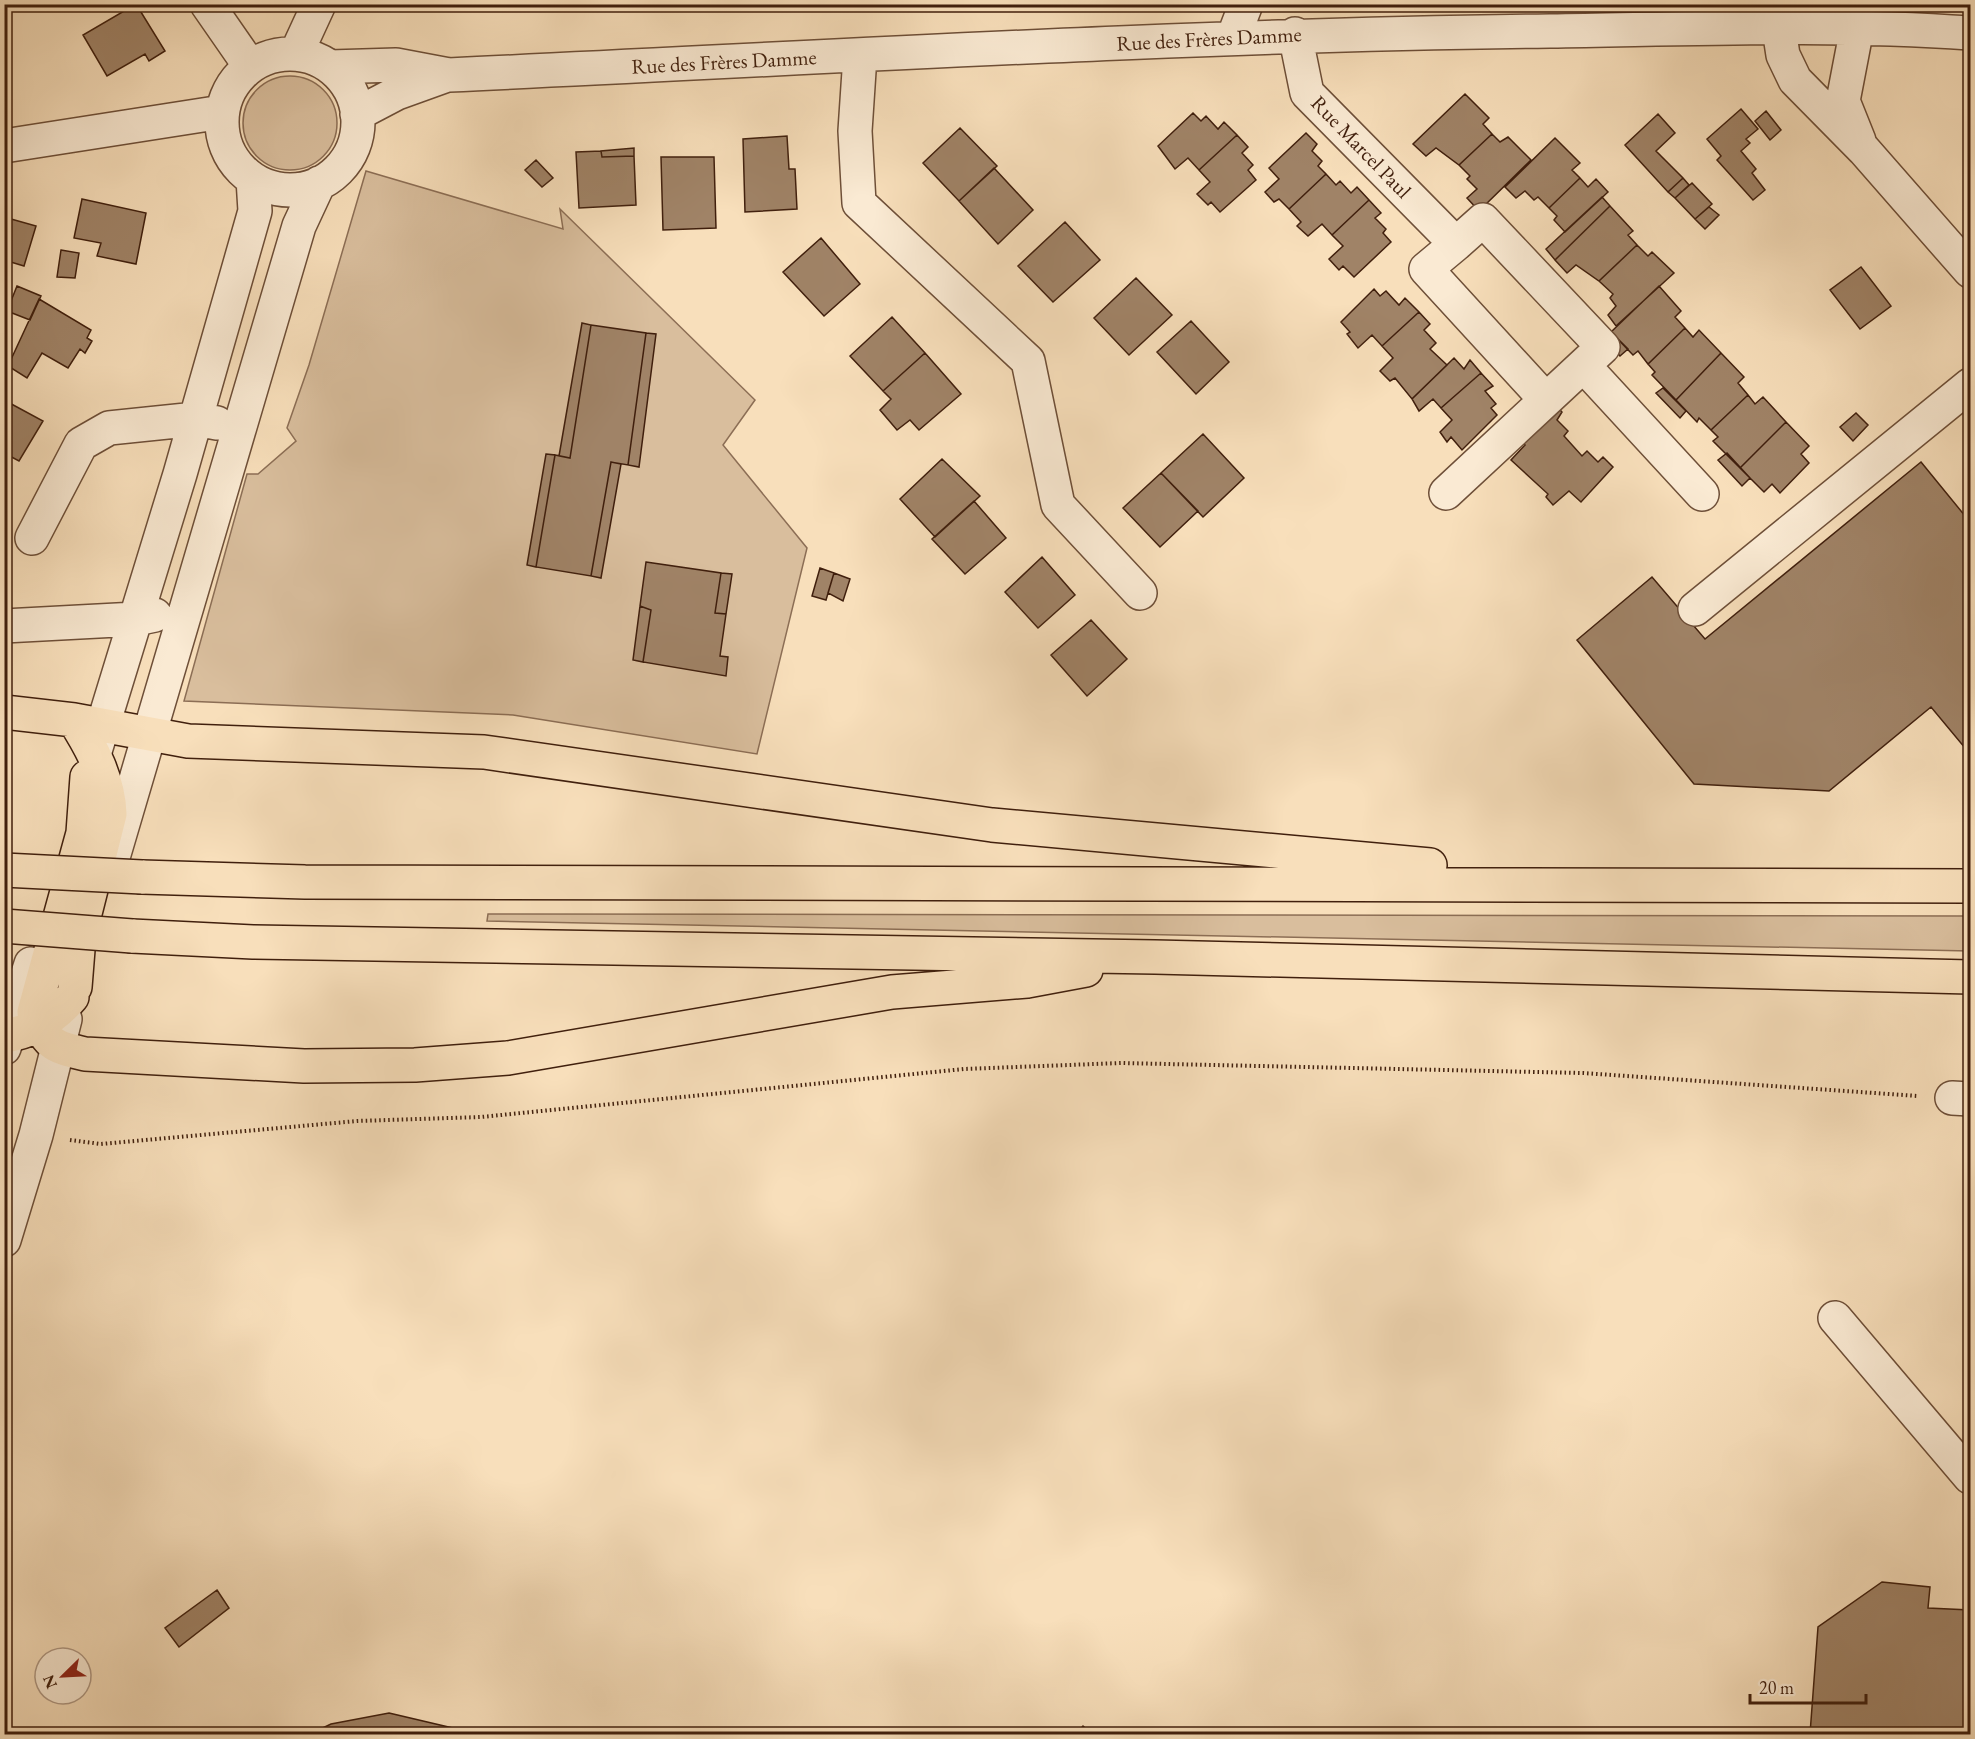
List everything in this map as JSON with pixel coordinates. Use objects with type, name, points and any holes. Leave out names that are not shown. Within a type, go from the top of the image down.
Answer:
[{"type":"main road","points":[[4,712],[89,723],[188,741],[484,752],[992,825],[1654,885]]},
{"type":"main road","points":[[48,1036],[34,1006],[83,833],[90,767],[89,723]]},
{"type":"main road","points":[[74,992],[79,938],[110,814],[106,786],[90,767]]},
{"type":"main road","points":[[4,870],[305,882],[1971,886]]},
{"type":"main road","points":[[4,926],[132,936],[265,942],[1155,957],[1971,977]]},
{"type":"main road","points":[[6,1040],[48,1036],[86,1054],[304,1066],[415,1065],[508,1058],[892,992],[1027,981],[1155,957]]},
{"type":"street","points":[[207,4],[250,66]]},
{"type":"street","points":[[296,54],[319,4]]},
{"type":"street","points":[[1233,38],[1246,4]]},
{"type":"street","name":"Rue des Frères Damme","points":[[330,67],[396,65],[449,75],[1295,34],[1736,16],[1779,29],[1857,28],[1971,33]]},
{"type":"street","points":[[1857,28],[1843,101],[1850,124],[1864,150]]},
{"type":"street","points":[[1779,29],[1783,55],[1795,80],[1864,150],[1971,271]]},
{"type":"street","name":"Rue Marcel Paul","points":[[1295,34],[1307,93],[1456,244]]},
{"type":"street","name":"Rue des Frères Damme","points":[[280,54],[296,54],[314,58],[330,67],[343,80],[353,96],[357,114],[356,136],[350,155],[337,171],[320,183],[297,190],[274,188],[253,179],[239,167],[228,150],[222,132],[222,112],[237,79],[250,66],[280,54]]},
{"type":"street","points":[[860,56],[855,131],[860,203],[1028,361],[1058,505],[1140,593]]},
{"type":"street","name":"Rue des Frères Damme","points":[[357,114],[397,93],[449,75]]},
{"type":"street","points":[[4,146],[222,112]]},
{"type":"street","points":[[89,723],[136,619],[255,212],[253,179]]},
{"type":"street","points":[[4,1240],[36,1135],[48,1036],[74,992],[242,427],[299,226],[320,183]]},
{"type":"street","points":[[1446,493],[1603,347],[1483,220],[1426,269],[1546,400]]},
{"type":"street","points":[[1584,366],[1702,494]]},
{"type":"street","points":[[1695,609],[1971,385]]},
{"type":"street","points":[[32,538],[81,444],[109,428],[196,419],[242,427]]},
{"type":"street","points":[[4,626],[136,619],[176,610],[189,604]]},
{"type":"street","points":[[6,1040],[90,767]]},
{"type":"street","points":[[1835,1318],[1971,1477]]},
{"type":"path","points":[[36,1135],[100,1144],[357,1121],[481,1117],[964,1069],[1121,1063],[1583,1073],[1961,1099]]},
{"type":"shaded area","points":[[290,76],[308,79],[323,90],[334,105],[337,123],[334,141],[323,156],[308,167],[290,170],[272,167],[257,156],[246,141],[243,123],[246,105],[257,90],[272,79]]},
{"type":"shaded area","points":[[366,171],[563,229],[560,209],[755,400],[723,445],[807,548],[757,754],[513,715],[184,701],[247,474],[258,474],[296,441],[287,428],[309,365]]},
{"type":"shaded area","points":[[488,914],[1970,916],[1970,951],[487,921]]},
{"type":"building","points":[[136,4],[165,51],[149,61],[145,54],[107,76],[83,35]]},
{"type":"building","points":[[1465,94],[1489,118],[1483,124],[1492,134],[1459,165],[1436,148],[1426,156],[1413,144]]},
{"type":"building","points":[[1741,109],[1758,129],[1746,139],[1750,143],[1741,151],[1756,169],[1752,173],[1765,190],[1753,200],[1717,160],[1721,156],[1707,139]]},
{"type":"building","points":[[1766,111],[1781,130],[1770,140],[1755,121]]},
{"type":"building","points":[[1193,113],[1201,121],[1206,116],[1218,129],[1224,122],[1237,135],[1199,170],[1188,158],[1175,169],[1158,146]]},
{"type":"building","points":[[1658,114],[1675,133],[1656,151],[1683,178],[1668,192],[1625,145]]},
{"type":"building","points":[[960,128],[997,166],[959,201],[923,163]]},
{"type":"building","points":[[1306,133],[1317,144],[1312,151],[1322,161],[1318,166],[1326,174],[1289,209],[1279,199],[1274,202],[1265,192],[1279,179],[1269,168]]},
{"type":"building","points":[[1492,134],[1500,142],[1508,137],[1531,160],[1479,211],[1467,198],[1477,189],[1467,179],[1470,176],[1459,165]]},
{"type":"building","points":[[1237,135],[1248,147],[1242,153],[1253,165],[1248,170],[1256,180],[1220,212],[1211,202],[1208,205],[1197,194],[1210,182],[1199,170]]},
{"type":"building","points":[[787,136],[789,169],[795,169],[797,209],[745,212],[743,139]]},
{"type":"building","points":[[1555,138],[1580,163],[1572,170],[1580,178],[1549,208],[1538,197],[1534,200],[1525,191],[1516,198],[1505,187]]},
{"type":"building","points":[[634,148],[634,156],[602,157],[601,151]]},
{"type":"building","points":[[601,151],[602,157],[634,156],[636,205],[579,208],[576,152]]},
{"type":"building","points":[[661,157],[714,157],[716,228],[663,230]]},
{"type":"building","points":[[536,160],[553,178],[542,187],[525,170]]},
{"type":"building","points":[[994,168],[1033,210],[998,244],[959,201]]},
{"type":"building","points":[[1326,174],[1336,185],[1340,181],[1351,193],[1357,187],[1369,200],[1332,235],[1322,224],[1308,236],[1297,226],[1301,222],[1289,209]]},
{"type":"building","points":[[1580,178],[1588,187],[1596,179],[1608,192],[1565,232],[1554,220],[1557,216],[1549,208]]},
{"type":"building","points":[[1683,178],[1689,185],[1675,198],[1668,192]]},
{"type":"building","points":[[1692,183],[1712,204],[1695,219],[1675,198]]},
{"type":"building","points":[[1602,197],[1610,206],[1555,260],[1546,249]]},
{"type":"building","points":[[82,199],[146,213],[136,264],[97,256],[101,243],[74,238]]},
{"type":"building","points":[[1369,200],[1381,213],[1375,218],[1386,229],[1383,233],[1391,242],[1354,277],[1343,266],[1339,270],[1329,259],[1343,246],[1332,235]]},
{"type":"building","points":[[1610,206],[1633,231],[1628,235],[1637,245],[1599,281],[1576,265],[1567,273],[1555,260]]},
{"type":"building","points":[[1709,207],[1719,215],[1705,229],[1695,219]]},
{"type":"building","points":[[4,217],[36,226],[24,266],[4,260]]},
{"type":"building","points":[[1065,222],[1100,260],[1053,302],[1018,266]]},
{"type":"building","points":[[821,238],[860,284],[824,316],[783,272]]},
{"type":"building","points":[[1637,245],[1648,256],[1652,252],[1674,273],[1616,326],[1608,315],[1616,306],[1610,298],[1613,294],[1599,281]]},
{"type":"building","points":[[61,250],[79,253],[75,278],[57,277]]},
{"type":"building","points":[[1861,267],[1891,306],[1860,329],[1830,290]]},
{"type":"building","points":[[1136,278],[1172,315],[1129,355],[1094,318]]},
{"type":"building","points":[[17,286],[41,296],[30,320],[7,311]]},
{"type":"building","points":[[1659,286],[1681,311],[1675,317],[1685,328],[1648,364],[1638,351],[1633,355],[1611,332]]},
{"type":"building","points":[[1374,289],[1380,296],[1386,291],[1399,305],[1405,298],[1419,312],[1382,346],[1372,335],[1358,348],[1347,334],[1350,332],[1341,322]]},
{"type":"building","points":[[39,299],[91,330],[87,338],[92,341],[85,353],[80,349],[68,368],[42,353],[27,378],[8,366]]},
{"type":"building","points":[[1419,312],[1430,324],[1424,330],[1436,343],[1430,349],[1447,365],[1412,399],[1395,378],[1390,381],[1380,371],[1393,358],[1382,346]]},
{"type":"building","points":[[892,317],[925,353],[883,391],[850,356]]},
{"type":"building","points":[[1191,321],[1229,362],[1196,394],[1157,352]]},
{"type":"building","points":[[582,323],[591,325],[570,458],[559,456]]},
{"type":"building","points":[[591,325],[646,333],[628,465],[611,462],[591,576],[536,567],[555,455],[570,458]]},
{"type":"building","points":[[1685,328],[1693,337],[1699,330],[1721,353],[1676,400],[1652,375],[1655,372],[1648,364]]},
{"type":"building","points":[[1611,332],[1628,349],[1620,356],[1603,338]]},
{"type":"building","points":[[646,333],[656,334],[639,467],[628,465]]},
{"type":"building","points":[[925,353],[961,394],[919,430],[910,420],[897,430],[880,410],[891,399],[883,391]]},
{"type":"building","points":[[1721,353],[1744,377],[1738,383],[1748,395],[1711,430],[1699,418],[1697,422],[1676,400]]},
{"type":"building","points":[[1454,358],[1464,369],[1470,360],[1481,373],[1441,408],[1433,399],[1419,411],[1412,399]]},
{"type":"building","points":[[1481,373],[1493,386],[1485,391],[1496,404],[1491,408],[1497,415],[1462,450],[1451,437],[1447,442],[1440,432],[1452,420],[1441,408]]},
{"type":"building","points":[[1663,388],[1686,411],[1680,418],[1656,393]]},
{"type":"building","points":[[1748,395],[1755,404],[1763,397],[1786,422],[1740,468],[1713,441],[1718,437],[1711,430]]},
{"type":"building","points":[[4,400],[43,421],[19,461],[4,453]]},
{"type":"building","points":[[1552,401],[1562,412],[1557,420],[1568,431],[1564,436],[1582,456],[1587,451],[1598,462],[1603,457],[1613,467],[1581,502],[1569,491],[1553,505],[1546,497],[1548,494],[1511,460],[1525,445],[1517,437]]},
{"type":"building","points":[[1856,413],[1868,425],[1853,441],[1840,427]]},
{"type":"building","points":[[1786,422],[1809,446],[1801,454],[1809,463],[1780,493],[1772,484],[1764,492],[1740,468]]},
{"type":"building","points":[[1203,434],[1244,478],[1203,517],[1161,473]]},
{"type":"building","points":[[1727,453],[1750,478],[1742,486],[1718,460]]},
{"type":"building","points":[[546,454],[555,455],[536,567],[527,565]]},
{"type":"building","points":[[942,459],[980,496],[935,537],[900,499]]},
{"type":"building","points":[[611,462],[621,464],[601,578],[591,576]]},
{"type":"building","points":[[1921,462],[1970,522],[1970,754],[1931,707],[1829,791],[1694,784],[1577,640],[1652,577],[1705,639]]},
{"type":"building","points":[[1161,473],[1198,511],[1160,547],[1123,508]]},
{"type":"building","points":[[974,501],[1006,538],[965,574],[932,539]]},
{"type":"building","points":[[1042,557],[1075,595],[1038,628],[1005,592]]},
{"type":"building","points":[[646,562],[721,573],[715,613],[726,614],[720,656],[728,657],[726,676],[643,662],[651,610],[640,606]]},
{"type":"building","points":[[820,568],[834,573],[826,600],[812,596]]},
{"type":"building","points":[[721,573],[732,574],[726,614],[715,613]]},
{"type":"building","points":[[834,573],[850,579],[843,601],[828,593]]},
{"type":"building","points":[[640,606],[651,610],[643,662],[633,660]]},
{"type":"building","points":[[1091,620],[1127,659],[1087,696],[1051,655]]},
{"type":"building","points":[[1882,1582],[1930,1587],[1928,1608],[1970,1610],[1969,1734],[1810,1734],[1818,1627]]},
{"type":"building","points":[[217,1590],[229,1608],[179,1647],[165,1628]]},
{"type":"building","points":[[389,1713],[476,1734],[310,1734],[331,1724]]},
{"type":"building","points":[[1083,1726],[1092,1734],[1076,1734]]}]
